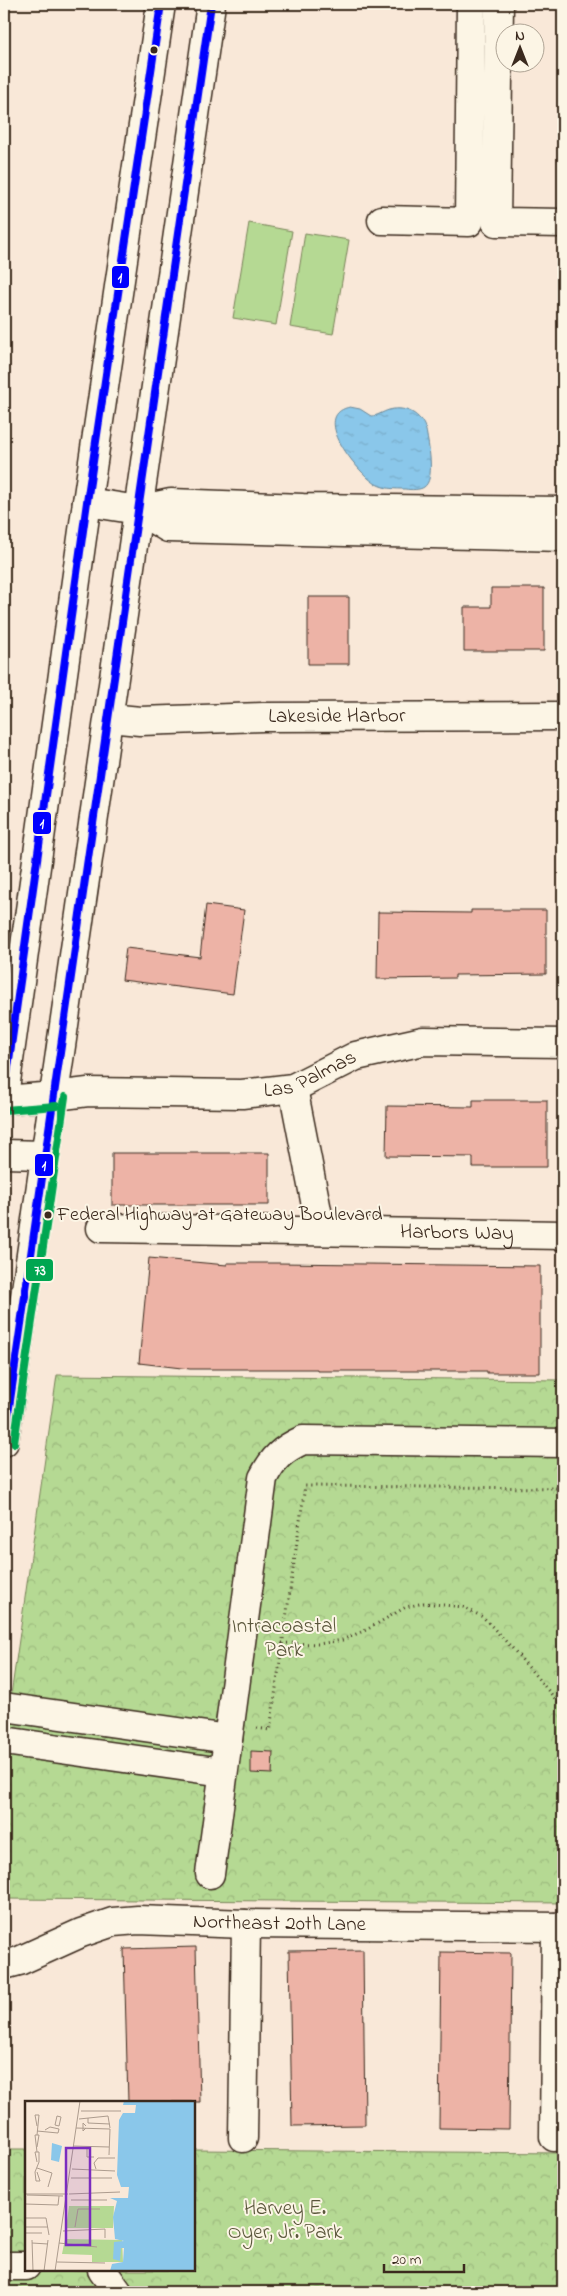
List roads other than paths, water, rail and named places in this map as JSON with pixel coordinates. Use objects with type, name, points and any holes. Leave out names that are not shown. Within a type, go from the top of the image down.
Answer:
[{"type":"main road","points":[[4,1098],[87,502],[161,4]]},
{"type":"main road","points":[[4,1442],[211,4]]},
{"type":"main road","points":[[469,222],[471,4]]},
{"type":"main road","points":[[496,222],[499,4]]},
{"type":"main road","points":[[382,220],[563,223]]},
{"type":"main road","points":[[87,502],[138,510],[171,503],[303,508],[563,511]]},
{"type":"main road","points":[[138,510],[168,528],[563,537]]},
{"type":"main road","name":"Lakeside Harbor","points":[[109,718],[140,721],[263,717],[563,716]]},
{"type":"main road","name":"Las Palmas","points":[[4,1098],[54,1096],[88,1092],[242,1094],[293,1088],[356,1056],[423,1041],[563,1043]]},
{"type":"main road","points":[[293,1088],[321,1231]]},
{"type":"main road","points":[[4,1154],[45,1155]]},
{"type":"main road","name":"Harbors Way","points":[[102,1228],[563,1235]]},
{"type":"main road","points":[[210,1874],[223,1772],[239,1733],[263,1478],[271,1461],[285,1448],[303,1440],[563,1443]]},
{"type":"main road","points":[[4,1707],[239,1733]]},
{"type":"main road","points":[[78,1752],[83,1717]]},
{"type":"main road","points":[[4,1741],[223,1772]]},
{"type":"main road","name":"Northeast 20th Lane","points":[[4,1965],[19,1961],[81,1933],[113,1922],[138,1920],[246,1924],[560,1927]]},
{"type":"main road","points":[[243,2138],[246,1924]]},
{"type":"main road","points":[[554,2138],[560,1927]]},
{"type":"main road","points":[[4,2266],[25,2266]]},
{"type":"main road","points":[[103,2271],[118,2292]]},
{"type":"water","points":[[350,407],[360,409],[371,416],[389,410],[402,409],[419,418],[426,429],[430,455],[429,478],[424,487],[413,490],[383,487],[368,478],[359,469],[341,445],[334,421],[339,412]]},
{"type":"place","name":"Federal Highway at Gateway Boulevard","points":[[48,1215]]},
{"type":"park label","name":"Intracoastal Park","points":[[284,1639]]},
{"type":"park label","name":"Harvey E. Oyer, Jr. Park","points":[[285,2221]]}]
